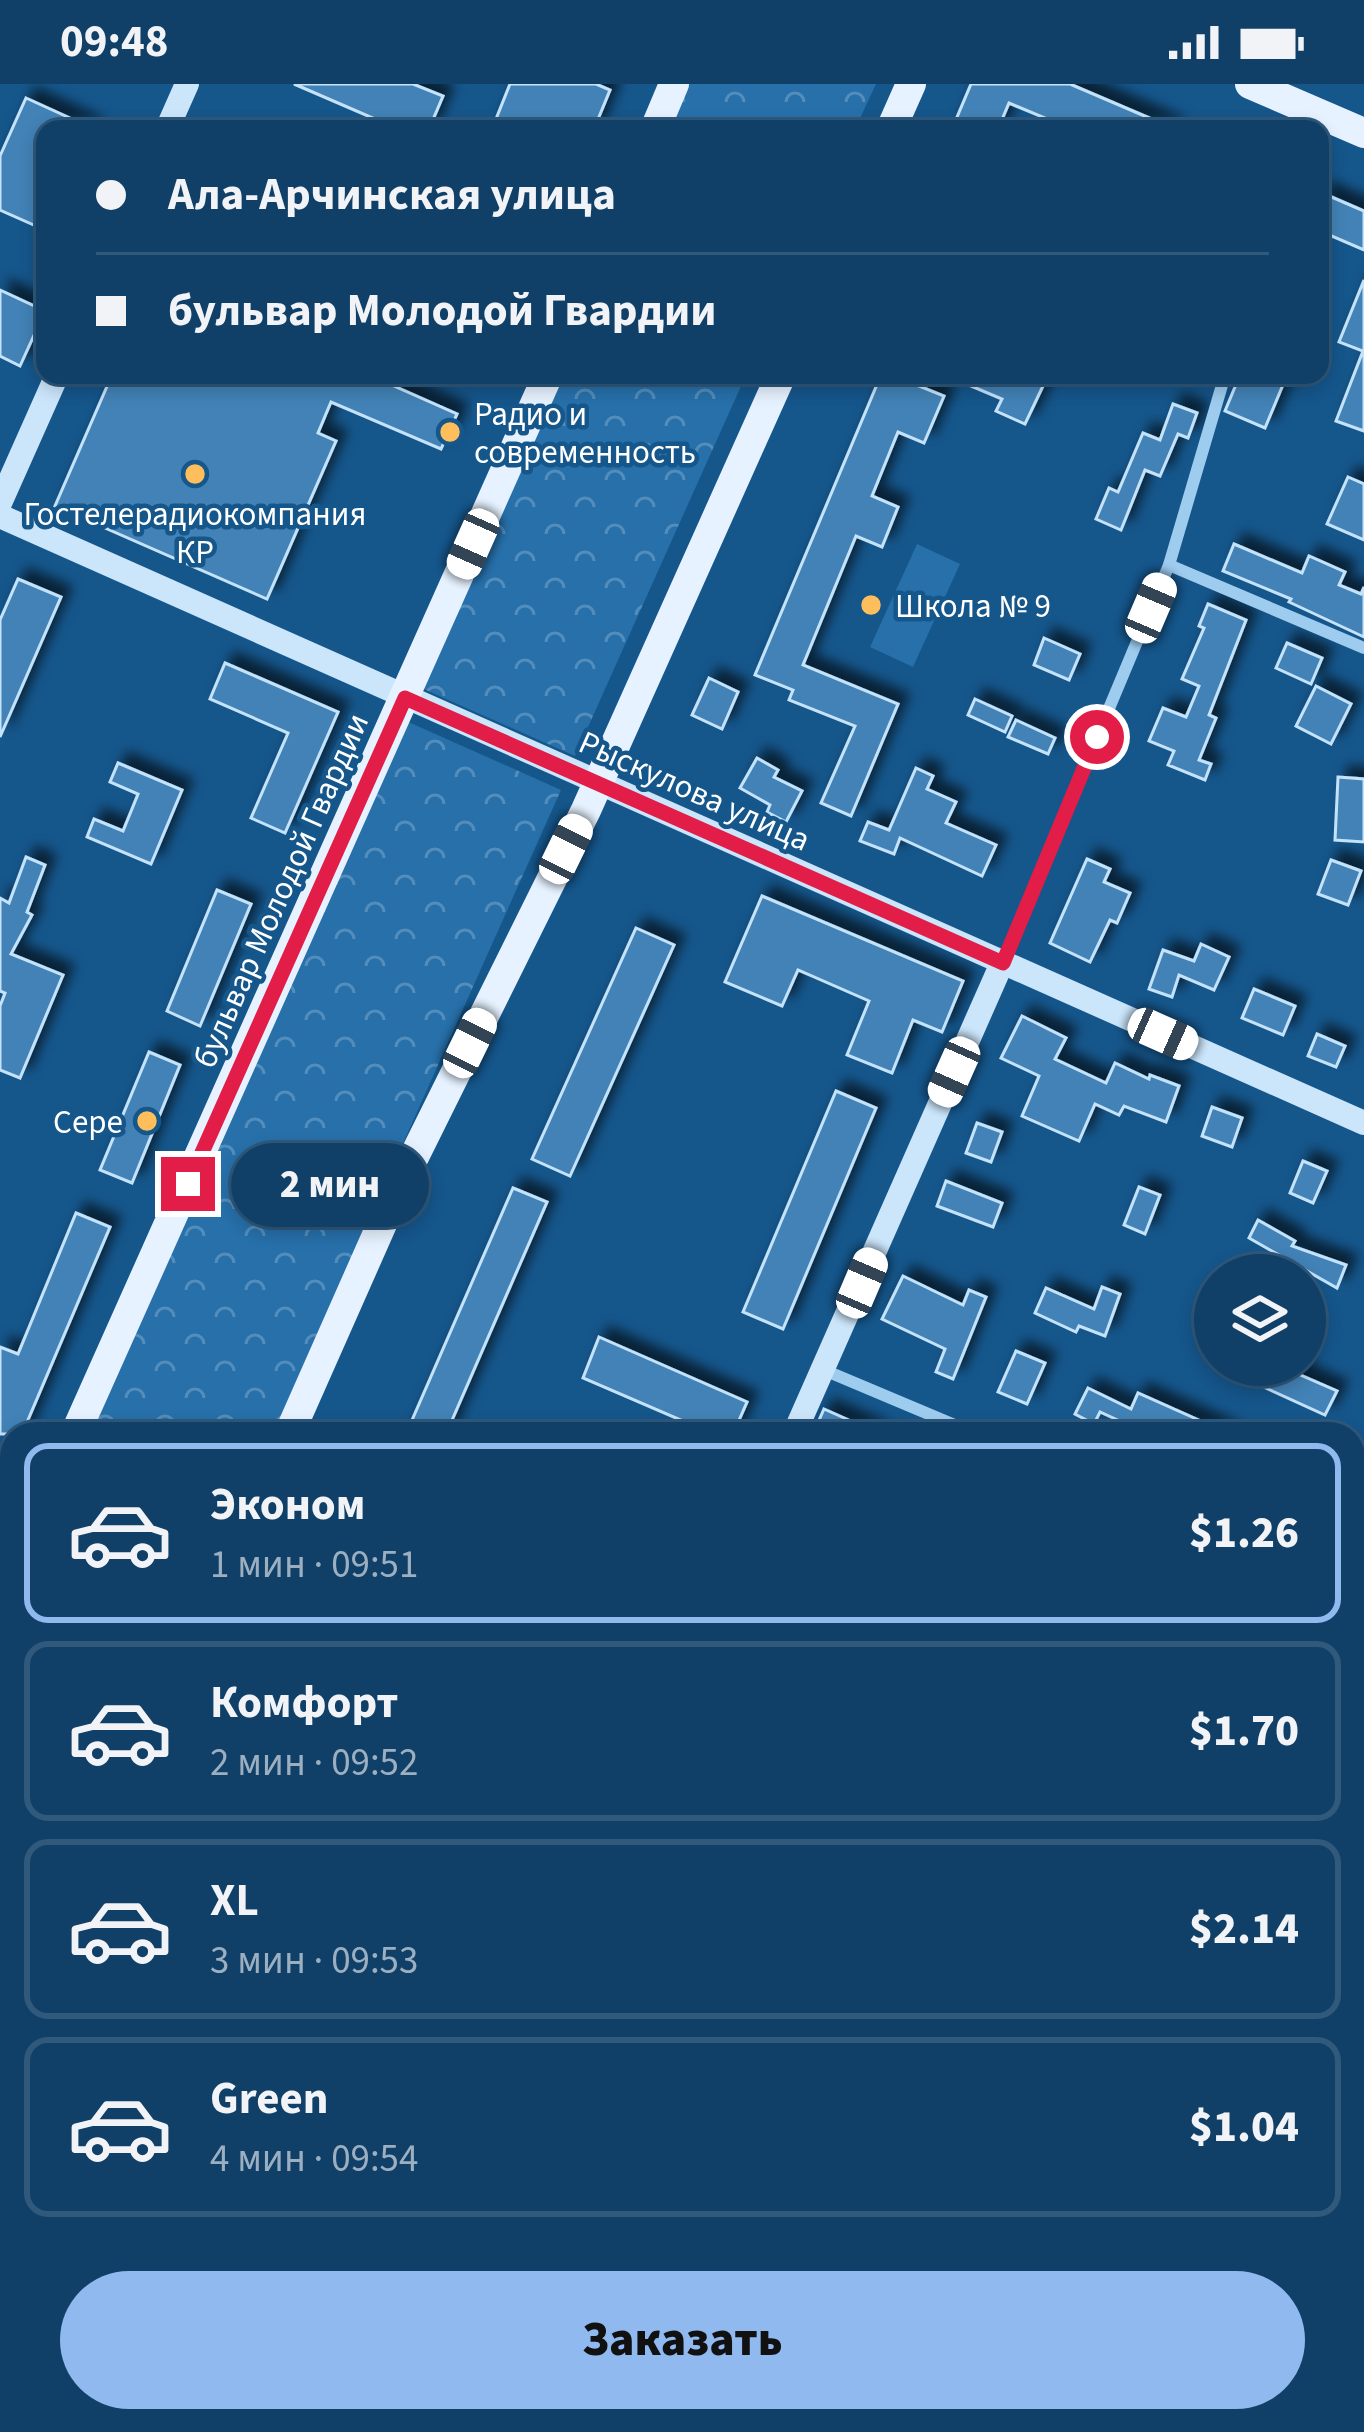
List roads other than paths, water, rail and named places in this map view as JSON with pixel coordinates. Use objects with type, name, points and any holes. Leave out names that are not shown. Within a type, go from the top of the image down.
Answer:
[{"type":"main road","points":[[659,120],[674,84]]},
{"type":"main road","points":[[895,120],[911,84]]},
{"type":"main road","points":[[1250,84],[1364,133]]},
{"type":"main road","name":"бульвар Молодой Гвардии","points":[[80,1422],[544,384]]},
{"type":"main road","points":[[294,1422],[393,1199],[597,783],[777,384]]},
{"type":"street","points":[[171,120],[187,84]]},
{"type":"street","points":[[0,502],[53,384]]},
{"type":"street","points":[[800,1422],[1003,963],[1169,565],[1223,384]]},
{"type":"street","name":"Рыскулова улица","points":[[0,516],[1364,1123]]},
{"type":"street","points":[[1169,565],[1364,648]]},
{"type":"street","points":[[824,1370],[948,1422]]},
{"type":"place","name":"Радио и современность","points":[[450,432]]},
{"type":"place","name":"Гостелерадиокомпания КР","points":[[195,474]]},
{"type":"place","name":"Школа № 9","points":[[871,605]]},
{"type":"place","name":"Сере","points":[[147,1121]]}]
